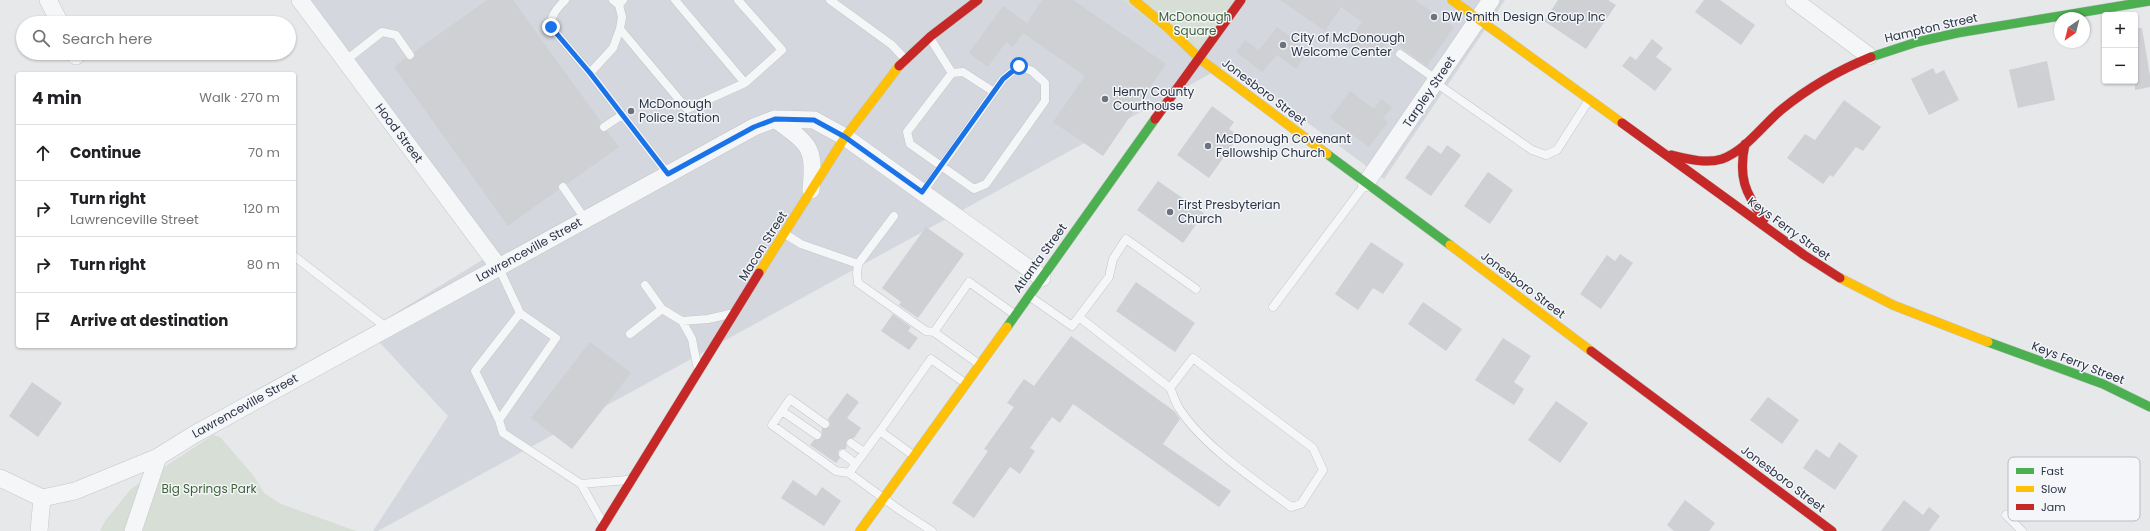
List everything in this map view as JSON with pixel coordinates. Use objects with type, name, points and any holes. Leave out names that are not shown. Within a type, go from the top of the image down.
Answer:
[{"type":"main road","name":"Macon Street","points":[[602,527],[845,137],[875,94],[905,59],[929,37],[978,0]]},
{"type":"main road","name":"Jonesboro Street","points":[[1134,0],[1168,28],[1200,59],[1832,531]]},
{"type":"main road","name":"Atlanta Street","points":[[860,531],[1241,0]]},
{"type":"main road","name":"Keys Ferry Street","points":[[1452,0],[1825,270],[1873,296],[2112,388],[2150,407]]},
{"type":"main road","name":"Hampton Street","points":[[1664,153],[1694,160],[1714,160],[1728,155],[1746,144],[1780,111],[1805,92],[1869,56],[1913,43],[1959,33],[2150,1]]},
{"type":"main road","points":[[1746,144],[1741,160],[1743,183],[1748,198],[1774,233]]},
{"type":"street","points":[[48,0],[56,16]]},
{"type":"street","name":"Hood Street","points":[[300,0],[498,266]]},
{"type":"street","name":"Tarpley Street","points":[[1366,182],[1491,0]]},
{"type":"street","points":[[1794,0],[1869,56]]},
{"type":"street","points":[[775,119],[800,137],[809,148],[814,163],[811,192]]},
{"type":"street","name":"Lawrenceville Street","points":[[42,498],[75,491],[158,457],[194,434],[498,266],[754,127],[775,119],[814,120],[845,137],[1042,278]]},
{"type":"street","points":[[133,531],[158,457]]},
{"type":"street","points":[[0,478],[42,498],[39,531]]},
{"type":"lane","points":[[565,0],[550,20],[551,27],[590,73],[668,174]]},
{"type":"lane","points":[[675,0],[745,83]]},
{"type":"lane","points":[[620,29],[687,109],[745,83],[782,50],[738,0]]},
{"type":"lane","points":[[830,0],[892,45],[905,59]]},
{"type":"lane","points":[[590,73],[613,48],[620,29],[622,17],[618,2]]},
{"type":"lane","points":[[345,61],[382,32],[396,35],[410,55]]},
{"type":"lane","points":[[929,37],[952,73]]},
{"type":"lane","points":[[1400,54],[1532,150],[1546,155],[1557,150],[1590,100]]},
{"type":"lane","points":[[922,192],[940,167],[994,92],[1003,79],[1019,66],[1032,71],[1045,83],[1045,102],[986,184],[974,189],[940,167],[910,144],[907,132],[952,73],[963,72],[994,92]]},
{"type":"lane","points":[[604,127],[622,115]]},
{"type":"lane","points":[[1273,307],[1366,182]]},
{"type":"lane","points":[[563,187],[585,219]]},
{"type":"lane","points":[[894,216],[858,264],[858,283],[926,331],[934,332],[979,365]]},
{"type":"lane","points":[[784,234],[801,244],[858,264]]},
{"type":"lane","points":[[1029,295],[1072,326],[1109,277],[1113,259],[1126,239],[1196,289]]},
{"type":"lane","points":[[296,258],[387,328]]},
{"type":"lane","points":[[498,266],[520,313],[556,338],[499,420]]},
{"type":"lane","points":[[934,332],[969,282],[1015,314]]},
{"type":"lane","points":[[645,285],[662,309],[682,320],[708,320],[735,312]]},
{"type":"lane","points":[[630,334],[662,309]]},
{"type":"lane","points":[[520,313],[474,371],[504,433],[581,484],[602,527]]},
{"type":"lane","points":[[1079,318],[1170,388],[1178,407],[1197,431],[1245,472],[1291,507],[1301,504],[1323,470],[1313,448],[1193,358],[1170,388]]},
{"type":"lane","points":[[682,320],[692,339],[698,371]]},
{"type":"lane","points":[[849,474],[931,359],[966,383]]},
{"type":"lane","points":[[825,424],[790,399],[772,425],[836,471],[849,474],[932,531]]},
{"type":"lane","points":[[782,411],[817,435]]},
{"type":"lane","points":[[880,431],[914,456]]},
{"type":"lane","points":[[851,442],[864,452]]},
{"type":"lane","points":[[843,454],[856,464]]},
{"type":"lane","points":[[581,484],[630,480]]},
{"type":"lane","points":[[2012,521],[2022,531]]},
{"type":"shaded area","points":[[301,0],[1505,0],[1384,179],[1228,64],[378,531],[373,531],[448,416],[368,330],[487,257]]},
{"type":"green space","name":"McDonough Square","points":[[1122,0],[1241,0],[1200,59]]},
{"type":"green space","name":"Big Springs Park","points":[[213,435],[220,437],[253,475],[264,493],[281,504],[356,531],[100,531],[105,521],[131,489]]},
{"type":"building","points":[[487,0],[513,0],[601,122],[599,127],[600,130],[604,132],[607,131],[619,147],[567,184],[563,182],[560,183],[558,190],[508,226],[394,67],[405,58],[410,60],[413,59],[414,52]]},
{"type":"building","name":"Henry County Courthouse","points":[[1042,0],[1073,0],[1166,64],[1103,156],[1053,122],[1085,76],[1023,33],[1013,47],[1006,42],[988,67],[969,53],[1003,6],[1027,23]]},
{"type":"building","points":[[1280,0],[1415,0],[1454,27],[1427,66],[1389,39],[1376,57],[1365,49],[1360,55],[1346,45],[1362,22],[1341,7],[1325,31]]},
{"type":"building","points":[[1558,0],[1608,0],[1616,5],[1586,49],[1544,21]]},
{"type":"building","points":[[1704,0],[1720,0],[1755,25],[1741,45],[1695,12]]},
{"type":"building","name":"City of McDonough Welcome Center","points":[[1277,27],[1309,50],[1296,69],[1277,55],[1262,72],[1236,52],[1245,40],[1259,50]]},
{"type":"building","points":[[2138,28],[2142,28],[2150,76],[2150,87],[2135,90],[2135,84],[2138,84]]},
{"type":"building","points":[[1652,39],[1663,48],[1656,57],[1672,69],[1655,91],[1622,66],[1630,56],[1636,60]]},
{"type":"building","points":[[2047,61],[2055,100],[2018,108],[2009,70]]},
{"type":"building","points":[[1933,68],[1936,74],[1944,70],[1959,100],[1929,115],[1911,79]]},
{"type":"building","points":[[1350,91],[1374,109],[1381,99],[1392,107],[1383,118],[1388,122],[1369,147],[1330,118]]},
{"type":"building","points":[[1844,100],[1881,127],[1863,151],[1856,147],[1833,177],[1830,175],[1823,184],[1787,158],[1805,134],[1815,140]]},
{"type":"building","name":"McDonough Covenant Fellowship Church","points":[[1212,106],[1234,122],[1229,129],[1239,136],[1209,178],[1177,155]]},
{"type":"building","points":[[1428,145],[1441,154],[1447,145],[1461,155],[1431,196],[1405,178]]},
{"type":"building","points":[[1488,172],[1513,190],[1490,224],[1464,206]]},
{"type":"building","name":"First Presbyterian Church","points":[[1158,181],[1204,213],[1183,243],[1137,210]]},
{"type":"building","points":[[926,227],[964,254],[918,318],[899,305],[901,302],[882,288]]},
{"type":"building","points":[[1371,242],[1404,264],[1383,294],[1373,288],[1358,310],[1335,294]]},
{"type":"building","points":[[1620,254],[1633,263],[1601,309],[1580,294],[1607,255],[1615,261]]},
{"type":"building","points":[[1136,282],[1195,323],[1175,352],[1116,311]]},
{"type":"building","points":[[1423,302],[1462,329],[1446,351],[1408,324]]},
{"type":"building","points":[[893,314],[911,327],[908,331],[918,338],[909,350],[881,331]]},
{"type":"building","points":[[1071,336],[1174,411],[1180,419],[1163,444],[1231,491],[1219,507],[1073,404],[1060,423],[1052,417],[1030,448],[1035,451],[1020,474],[1010,467],[974,518],[952,503],[988,451],[984,449],[1014,407],[1007,403],[1024,379],[1034,386]]},
{"type":"building","points":[[1503,338],[1531,356],[1514,382],[1524,389],[1514,405],[1475,380]]},
{"type":"building","points":[[590,342],[631,373],[572,449],[531,418]]},
{"type":"building","points":[[32,382],[62,403],[38,437],[9,416]]},
{"type":"building","points":[[847,393],[859,402],[847,418],[861,428],[854,438],[847,440],[846,449],[841,449],[838,451],[840,458],[836,463],[810,445],[814,440],[821,438],[822,428],[829,427],[830,424],[828,419]]},
{"type":"building","points":[[1768,397],[1799,420],[1782,444],[1750,420]]},
{"type":"building","points":[[1556,401],[1588,423],[1560,463],[1528,440]]},
{"type":"building","points":[[1839,442],[1858,456],[1835,490],[1803,468],[1816,449],[1829,458]]},
{"type":"building","points":[[793,480],[816,496],[822,487],[841,501],[824,526],[781,498]]},
{"type":"building","points":[[1685,500],[1715,523],[1709,531],[1674,531],[1667,525]]},
{"type":"building","points":[[1904,500],[1923,515],[1929,507],[1940,516],[1929,531],[1881,531]]},
{"type":"traffic: fast","points":[[1871,57],[1917,42],[1957,33],[2150,1]]},
{"type":"traffic: fast","points":[[1007,327],[1155,119]]},
{"type":"traffic: fast","points":[[1327,154],[1450,245]]},
{"type":"traffic: fast","points":[[1988,342],[2103,384],[2150,407]]},
{"type":"traffic: slow","points":[[1134,0],[1168,28],[1200,59],[1327,154]]},
{"type":"traffic: slow","points":[[1452,0],[1622,123]]},
{"type":"traffic: slow","points":[[759,273],[845,137],[899,66]]},
{"type":"traffic: slow","points":[[1450,245],[1591,351]]},
{"type":"traffic: slow","points":[[1840,278],[1893,305],[1988,342]]},
{"type":"traffic: slow","points":[[860,531],[1007,327]]},
{"type":"traffic: jam","points":[[899,66],[931,36],[978,0]]},
{"type":"traffic: jam","points":[[1155,119],[1241,0]]},
{"type":"traffic: jam","points":[[1671,155],[1710,161],[1722,159],[1731,155],[1746,144],[1774,116],[1802,94],[1847,68],[1871,57]]},
{"type":"traffic: jam","points":[[1622,123],[1804,255],[1840,278]]},
{"type":"traffic: jam","points":[[1745,144],[1742,166],[1745,184],[1752,201],[1764,219]]},
{"type":"traffic: jam","points":[[600,531],[759,273]]},
{"type":"traffic: jam","points":[[1591,351],[1832,531]]},
{"type":"place","name":"DW Smith Design Group Inc","points":[[1434,17]]},
{"type":"place","name":"City of McDonough Welcome Center","points":[[1283,45]]},
{"type":"place","name":"Henry County Courthouse","points":[[1105,99]]},
{"type":"place","name":"McDonough Police Station","points":[[631,111]]},
{"type":"place","name":"McDonough Covenant Fellowship Church","points":[[1208,146]]},
{"type":"place","name":"First Presbyterian Church","points":[[1170,212]]},
{"type":"route","points":[[551,27],[590,73],[668,174],[754,127],[775,119],[814,120],[845,137],[922,192],[1003,79],[1019,66]]}]
